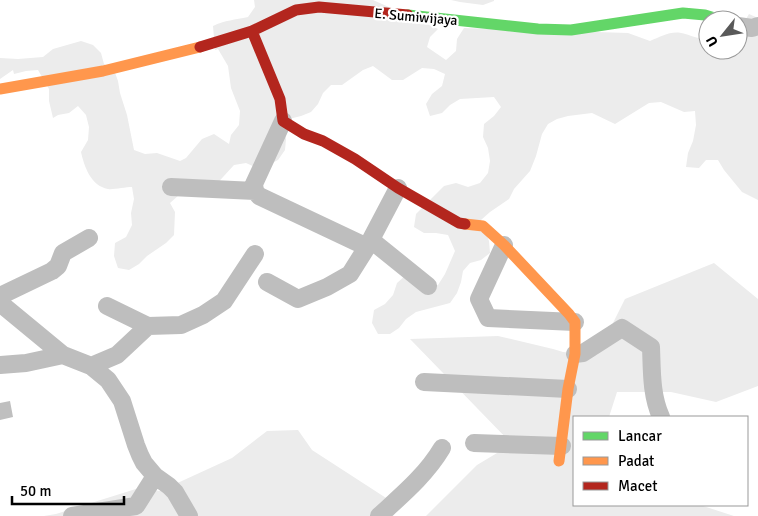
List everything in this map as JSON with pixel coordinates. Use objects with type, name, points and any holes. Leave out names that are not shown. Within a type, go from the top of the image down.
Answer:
[{"type":"street","name":"E. Sumiwijaya","points":[[0,89],[103,71],[211,44],[252,31],[296,10],[319,7],[538,29],[571,30],[683,13],[698,14]]},
{"type":"street","points":[[252,31],[280,99],[283,121],[254,184],[254,191]]},
{"type":"street","points":[[283,121],[304,134],[323,141],[355,159],[398,188],[459,223],[483,226],[575,322],[575,354],[568,389],[560,454],[474,443]]},
{"type":"street","points":[[171,187],[254,191],[259,196],[369,244],[428,286]]},
{"type":"street","points":[[267,282],[298,299],[327,287],[350,274],[369,244],[398,188]]},
{"type":"street","points":[[0,296],[55,269],[63,253],[90,238]]},
{"type":"street","points":[[504,246],[479,299],[488,318],[575,322]]},
{"type":"street","points":[[108,306],[148,326],[180,325],[203,316],[224,302],[255,254]]},
{"type":"street","points":[[0,303],[63,355],[91,366],[108,380],[122,401],[144,463],[155,476],[176,492],[189,516]]},
{"type":"street","points":[[91,366],[117,355],[148,326]]},
{"type":"street","points":[[575,354],[583,353],[622,328],[651,347],[653,388],[656,407],[660,416]]},
{"type":"street","points":[[0,365],[26,363],[63,355]]},
{"type":"street","points":[[424,382],[568,389]]},
{"type":"street","points":[[379,516],[409,489],[435,460],[442,448]]},
{"type":"street","points":[[72,516],[136,506],[155,476]]},
{"type":"shaded area","points":[[254,0],[373,0],[438,29],[430,37],[427,47],[446,60],[456,51],[457,39],[464,28],[628,33],[650,41],[677,33],[698,38],[698,60],[748,60],[749,14],[758,18],[758,200],[742,192],[718,160],[706,160],[699,168],[686,167],[696,125],[695,111],[684,112],[661,102],[649,103],[615,124],[592,113],[557,119],[548,124],[542,134],[530,171],[514,189],[509,199],[481,220],[489,241],[490,253],[481,260],[470,263],[463,271],[457,293],[450,303],[416,312],[390,334],[378,334],[372,323],[374,310],[385,304],[393,295],[397,283],[406,275],[426,289],[438,285],[445,274],[455,251],[448,235],[424,233],[414,227],[416,214],[444,186],[456,183],[468,187],[480,183],[488,173],[490,161],[488,148],[483,137],[484,124],[501,107],[494,97],[460,99],[442,113],[430,116],[426,104],[432,94],[442,86],[445,74],[434,69],[422,68],[403,80],[392,80],[373,66],[363,70],[342,85],[331,85],[323,93],[318,104],[311,112],[289,119],[283,128],[286,139],[285,150],[278,160],[257,168],[246,163],[234,165],[212,189],[179,195],[170,203],[175,212],[174,235],[129,270],[118,268],[114,256],[115,243],[126,237],[132,225],[131,213],[134,199],[132,187],[110,189],[97,184],[86,169],[81,152],[88,140],[89,127],[86,115],[78,106],[69,113],[53,118],[49,101],[49,89],[38,70],[14,74],[13,70],[0,79],[0,58],[43,57],[53,49],[81,41],[93,45],[101,53],[104,64],[114,70],[127,115],[134,150],[145,154],[157,153],[180,161],[186,158],[202,139],[214,134],[229,144],[231,135],[239,125],[240,111],[231,88],[228,66],[218,49],[215,50],[213,26],[226,21],[248,17],[255,7]]},
{"type":"shaded area","points":[[451,0],[494,0],[494,1],[483,5]]},
{"type":"shaded area","points":[[714,263],[758,299],[758,386],[716,402],[671,392],[617,392],[609,416],[573,416],[573,506],[703,506],[734,516],[426,516],[477,465],[512,444],[410,339],[498,336],[563,352],[597,355],[625,299]]},
{"type":"shaded area","points":[[10,401],[13,417],[0,420],[0,403]]},
{"type":"shaded area","points":[[298,430],[312,450],[400,507],[393,516],[44,516],[139,488],[160,491],[232,458],[267,431]]},
{"type":"traffic: fast","points":[[408,15],[538,29],[571,30],[683,13],[698,14]]},
{"type":"traffic: slow","points":[[0,89],[103,71],[200,47]]},
{"type":"traffic: slow","points":[[465,224],[483,226],[504,245],[575,322],[575,354],[568,389],[559,461]]},
{"type":"traffic: jam","points":[[200,47],[252,31],[296,10],[319,7],[408,15]]},
{"type":"traffic: jam","points":[[252,31],[280,99],[283,121],[304,134],[323,141],[355,159],[398,188],[459,223],[465,224]]}]
